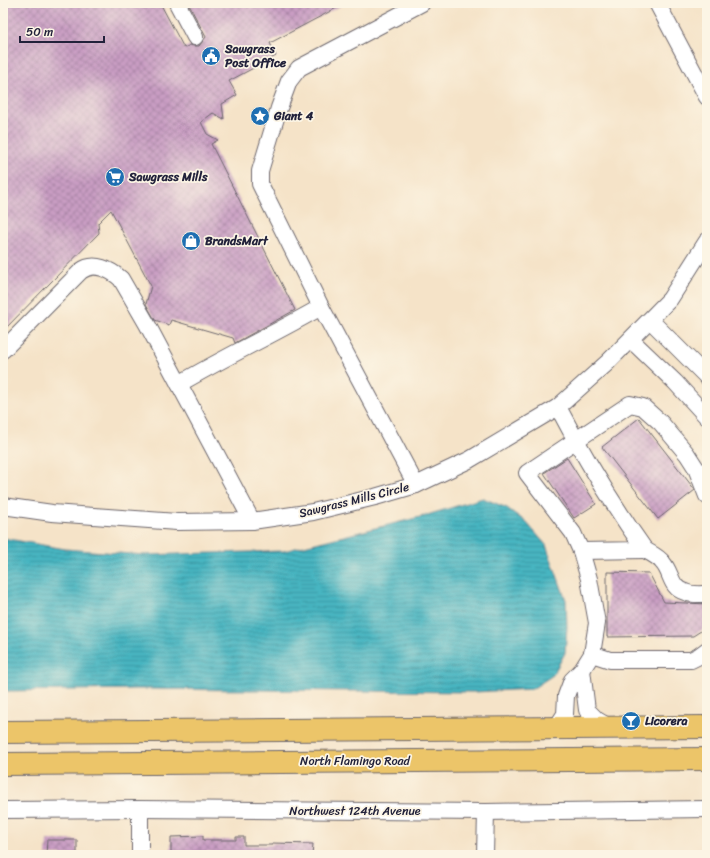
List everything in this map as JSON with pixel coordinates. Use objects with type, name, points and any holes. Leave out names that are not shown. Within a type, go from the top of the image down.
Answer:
[{"type":"highway","points":[[3,732],[707,727]]},
{"type":"highway","name":"North Flamingo Road","points":[[3,764],[707,759]]},
{"type":"street","points":[[177,3],[195,37]]},
{"type":"street","points":[[416,485],[321,307],[260,184],[260,171],[289,81],[298,68],[422,3]]},
{"type":"street","points":[[657,3],[707,97]]},
{"type":"street","name":"Sawgrass Mills Circle","points":[[3,506],[52,513],[177,522],[252,521],[313,512],[375,497],[416,485],[469,460],[558,408],[608,363],[670,299],[707,241]]},
{"type":"street","points":[[3,350],[81,271],[87,268],[98,267],[112,272],[121,279],[147,324],[252,521]]},
{"type":"street","points":[[178,384],[321,307]]},
{"type":"street","points":[[650,320],[707,376]]},
{"type":"street","points":[[630,340],[675,382],[707,417]]},
{"type":"street","points":[[556,728],[565,714],[566,696],[572,680],[582,670],[592,654],[596,623],[590,579],[582,551],[573,533],[527,473],[630,404],[643,407],[661,423],[687,454],[701,465],[707,496]]},
{"type":"street","points":[[558,408],[575,440],[631,531],[645,550],[658,558],[664,564],[673,584],[679,590],[686,593],[707,594]]},
{"type":"street","points":[[582,551],[645,550]]},
{"type":"street","points":[[592,654],[610,660],[691,660],[707,650]]},
{"type":"street","points":[[582,670],[586,710],[596,720],[611,728]]},
{"type":"street","points":[[140,809],[140,855]]},
{"type":"street","name":"Northwest 124th Avenue","points":[[3,810],[140,809],[486,812],[707,809]]},
{"type":"street","points":[[485,855],[486,812]]},
{"type":"water","points":[[483,498],[507,508],[526,522],[546,545],[566,600],[567,627],[565,653],[553,675],[532,689],[474,692],[140,689],[3,691],[3,538],[65,549],[144,555],[284,551],[424,516]]},
{"type":"building","name":"Sawgrass Mills","points":[[3,3],[160,3],[184,48],[190,45],[199,46],[206,37],[188,3],[346,3],[270,43],[276,56],[229,81],[237,95],[222,104],[224,119],[213,113],[201,122],[207,134],[218,140],[211,144],[295,310],[235,343],[233,338],[171,320],[169,325],[155,320],[146,304],[151,286],[111,210],[98,223],[99,233],[3,331]]},
{"type":"building","points":[[639,418],[695,490],[658,519],[602,447]]},
{"type":"building","points":[[567,458],[596,504],[574,518],[544,473]]},
{"type":"building","points":[[607,572],[649,573],[664,602],[707,604],[707,627],[693,636],[607,637]]},
{"type":"building","points":[[203,836],[203,840],[236,840],[236,837],[244,837],[244,845],[272,845],[272,843],[313,844],[312,855],[219,855],[219,852],[198,852],[198,855],[171,855],[171,837]]},
{"type":"building","points":[[47,840],[77,840],[77,855],[46,855]]},
{"type":"place","name":"Sawgrass Post Office","points":[[211,56]]},
{"type":"place","name":"Giant 4","points":[[260,116]]},
{"type":"place","name":"Sawgrass Mills","points":[[115,177]]},
{"type":"place","name":"BrandsMart","points":[[191,241]]},
{"type":"place","name":"Licorera","points":[[631,721]]}]
